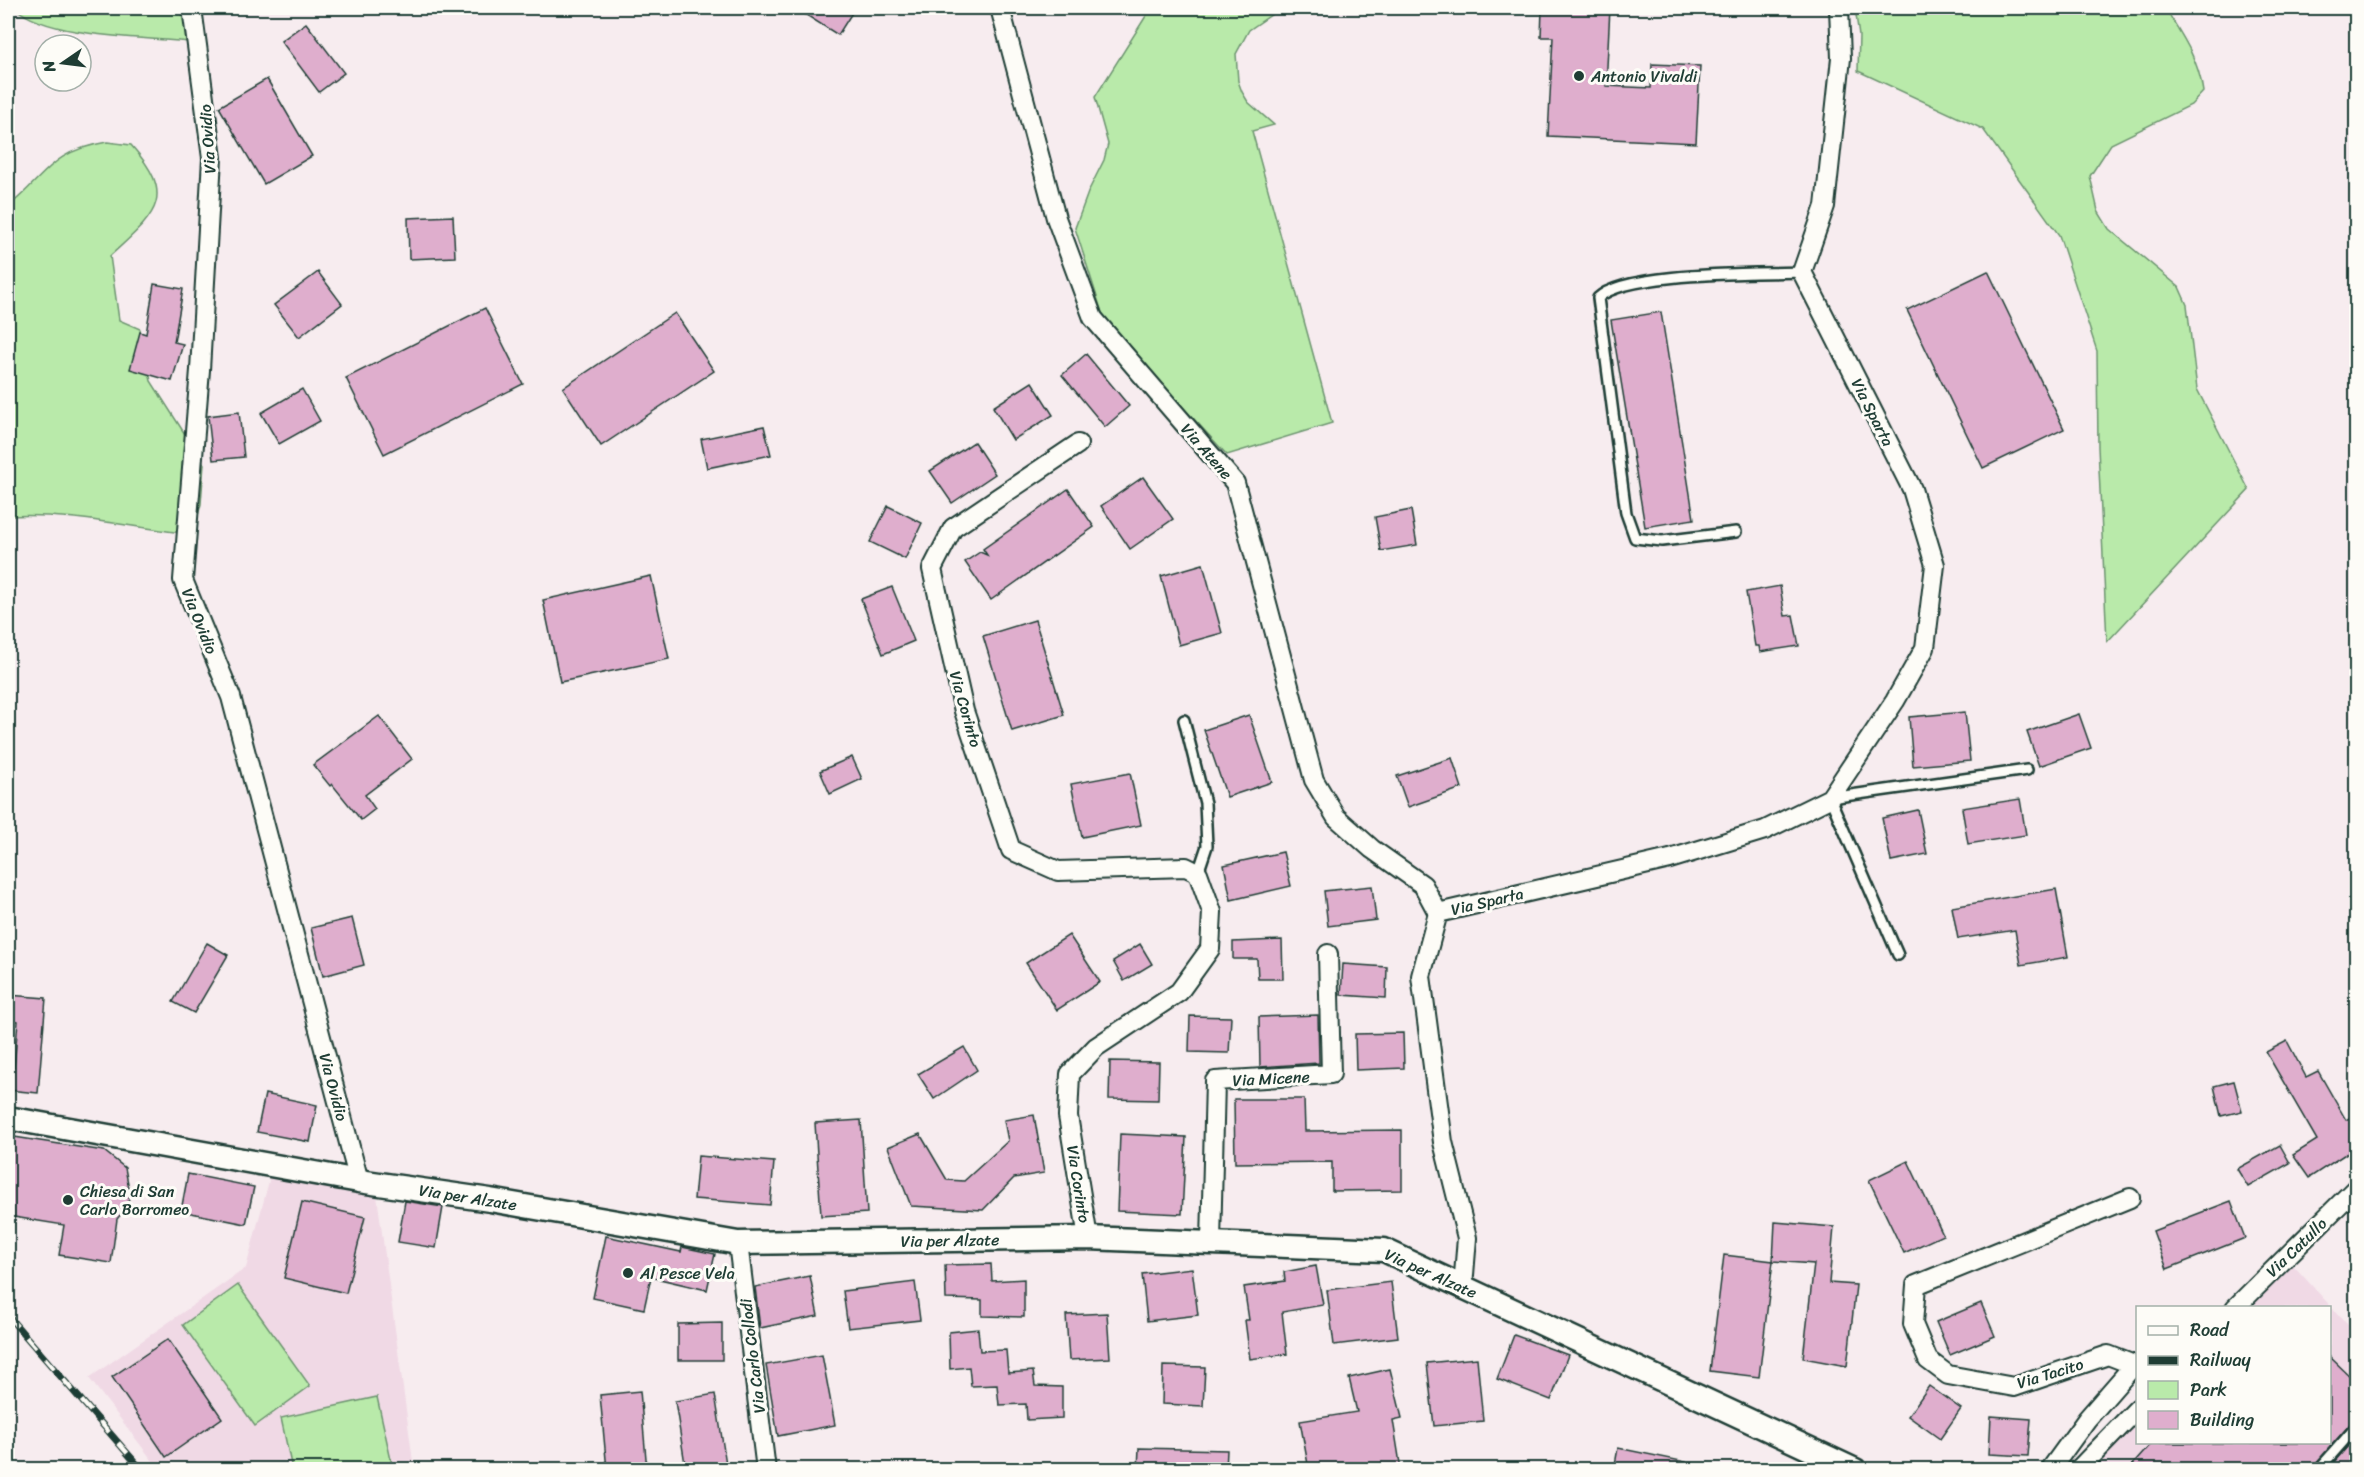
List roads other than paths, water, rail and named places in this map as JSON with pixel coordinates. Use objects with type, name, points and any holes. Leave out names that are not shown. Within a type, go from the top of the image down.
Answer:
[{"type":"street","name":"Via Ovidio","points":[[192,8],[212,158],[200,370],[183,580],[231,697],[359,1181]]},
{"type":"street","name":"Via Atene","points":[[1000,8],[1056,218],[1093,318],[1235,483],[1314,780],[1336,817],[1372,849],[1423,885],[1438,913]]},
{"type":"street","points":[[1802,272],[1825,206],[1841,58],[1839,8]]},
{"type":"street","name":"Via Sparta","points":[[1463,1287],[1467,1238],[1443,1142],[1421,976],[1438,913],[1670,859],[1765,830],[1830,798],[1895,702],[1925,648],[1935,565],[1912,489],[1802,272]]},
{"type":"street","name":"Via Corinto","points":[[1078,444],[954,528],[932,570],[964,711],[1011,850],[1058,871],[1186,867],[1198,873],[1212,912],[1210,949],[1179,992],[1096,1047],[1070,1074],[1068,1116],[1088,1238]]},
{"type":"street","name":"Via Micene","points":[[1211,1242],[1215,1081],[1331,1074],[1328,954]]},
{"type":"street","name":"Via per Alzate","points":[[8,1118],[359,1181],[490,1200],[738,1243],[1088,1238],[1384,1250],[1855,1470]]},
{"type":"street","name":"Via Catullo","points":[[2237,1306],[2356,1188]]},
{"type":"street","name":"Via Tacito","points":[[2050,1470],[2087,1419],[2134,1365],[2108,1355],[2014,1387],[1948,1375],[1928,1360],[1913,1324],[1916,1285],[2130,1198]]},
{"type":"street","name":"Via Carlo Collodi","points":[[738,1243],[765,1470]]},
{"type":"street","points":[[2078,1470],[2136,1410]]},
{"type":"lane","points":[[1736,532],[1662,541],[1635,538],[1626,513],[1598,298],[1602,294],[1634,283],[1670,278],[1802,272]]},
{"type":"lane","points":[[1184,720],[1205,803],[1207,846],[1198,873]]},
{"type":"lane","name":"Via Sparta","points":[[1830,798],[2027,770]]},
{"type":"lane","points":[[1830,798],[1898,955]]},
{"type":"lane","points":[[2318,1470],[2356,1427]]},
{"type":"railway","points":[[8,1316],[142,1470]]},
{"type":"place","name":"Antonio Vivaldi","points":[[1579,76]]},
{"type":"place","name":"Chiesa di San Carlo Borromeo","points":[[68,1200]]},
{"type":"place","name":"Al Pesce Vela","points":[[628,1273]]}]
